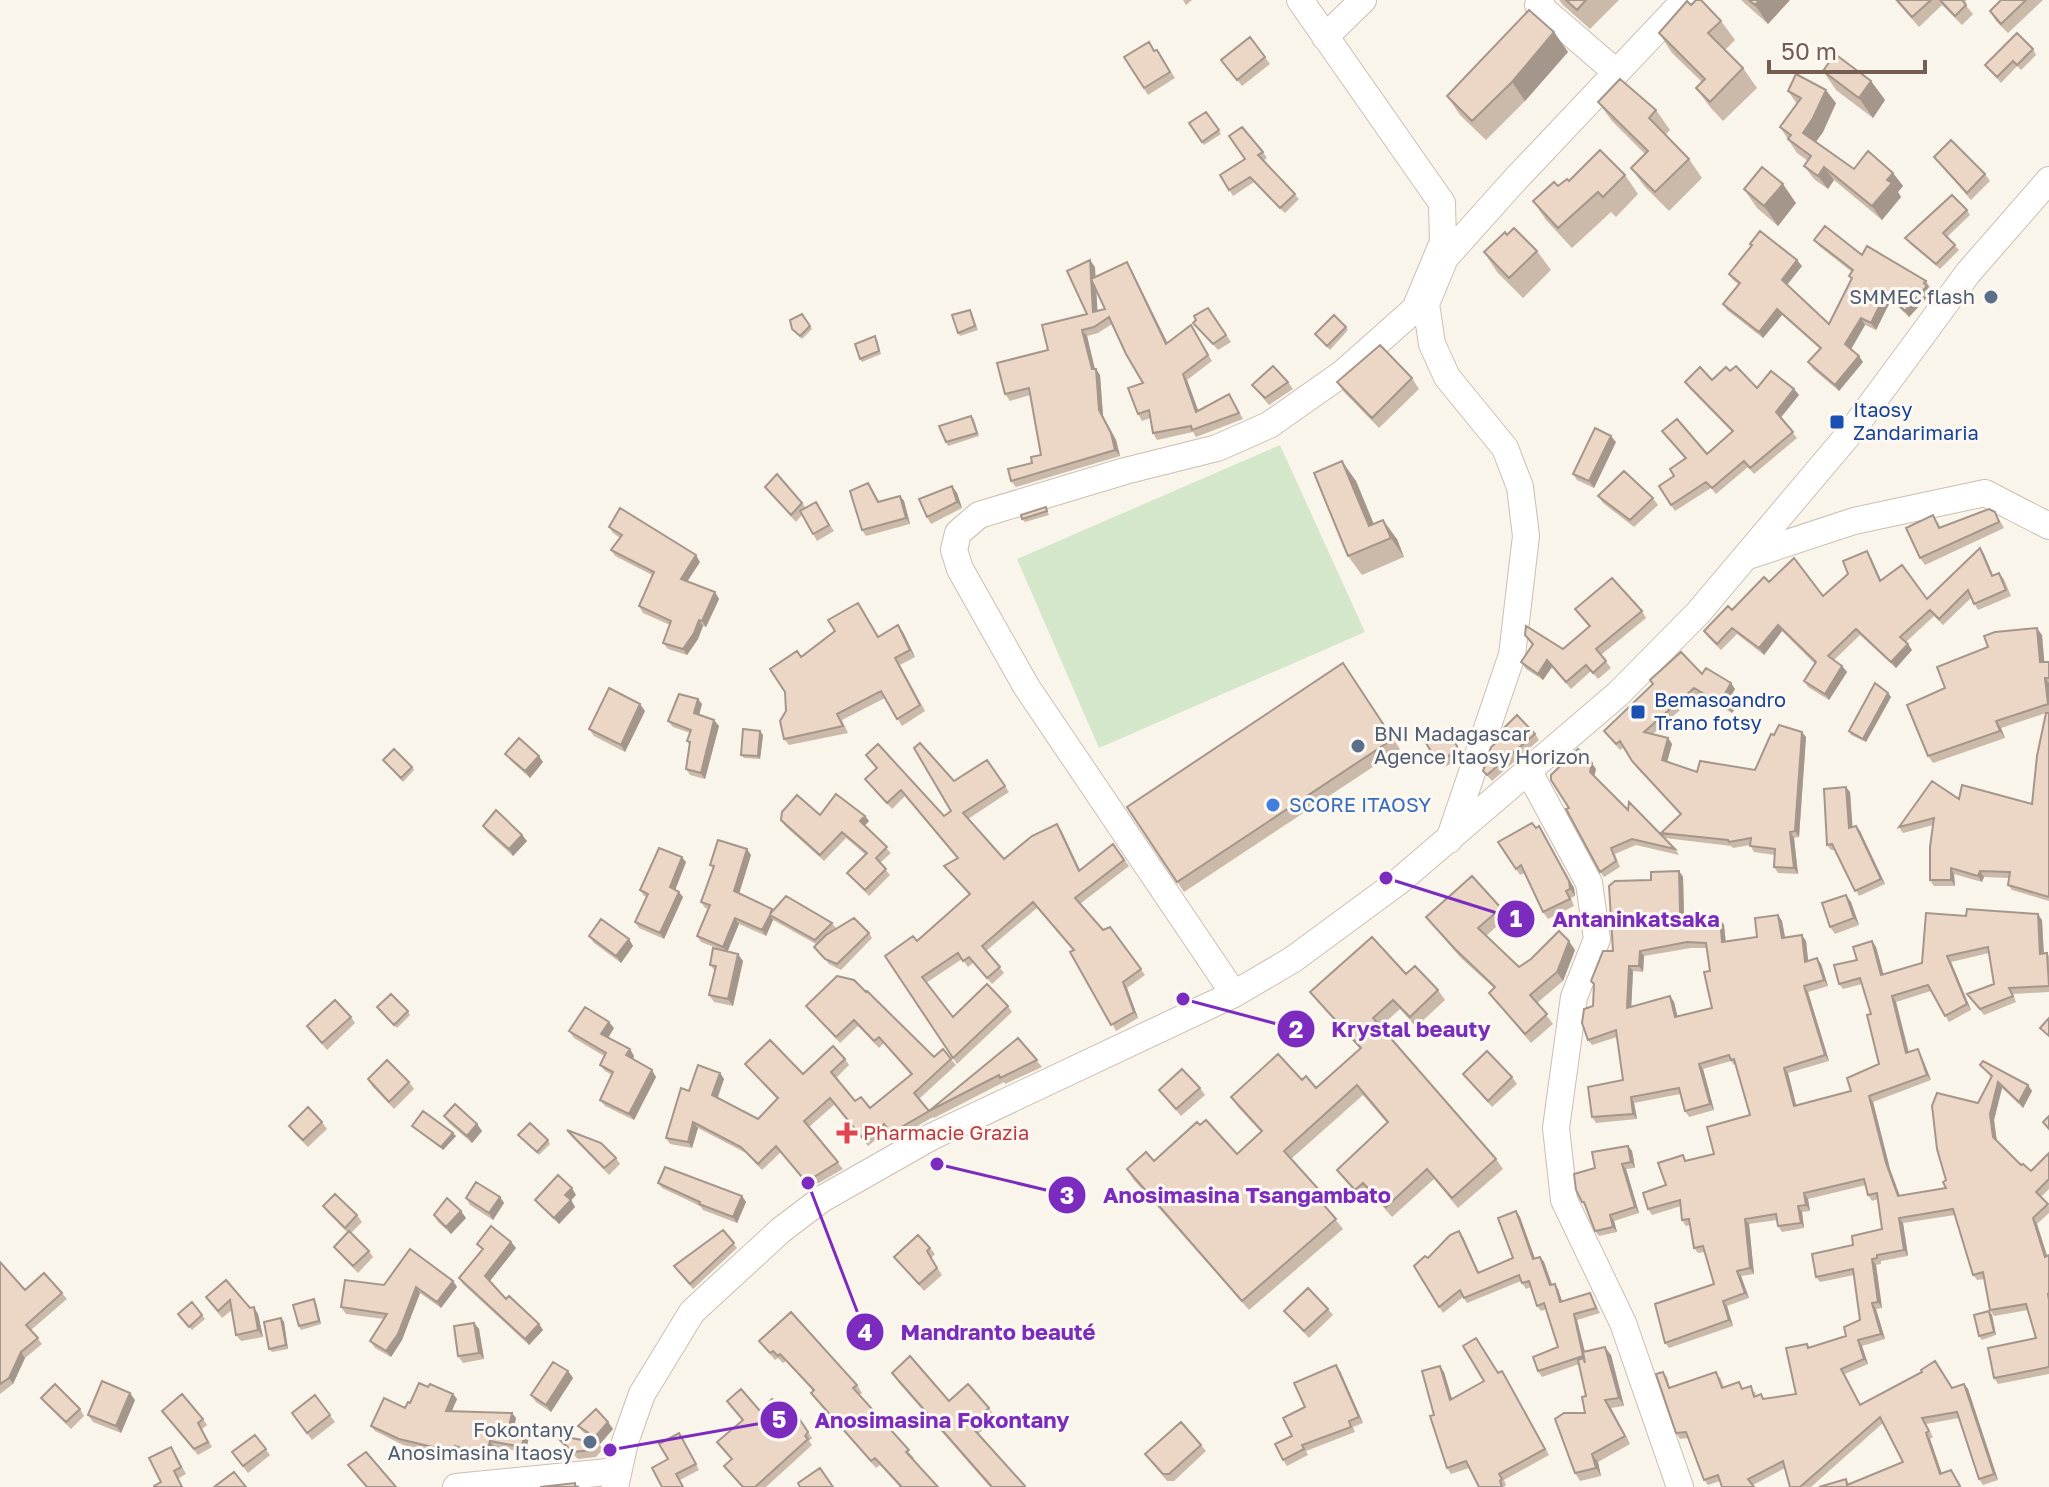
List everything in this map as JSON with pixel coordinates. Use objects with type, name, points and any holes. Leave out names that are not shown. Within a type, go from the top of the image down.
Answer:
[{"type":"street","points":[[1234,994],[1026,686],[960,569],[954,550],[958,533],[979,515],[1125,471],[1217,448],[1269,425],[1343,373],[1415,309],[1443,242],[1442,203],[1300,0]]},
{"type":"street","points":[[1325,37],[1363,0]]},
{"type":"street","points":[[1541,0],[1538,5],[1616,72]]},
{"type":"street","points":[[1449,840],[1512,655],[1526,536],[1520,487],[1505,448],[1447,377],[1432,344],[1426,304],[1445,258],[1685,0]]},
{"type":"street","points":[[456,1487],[617,1479],[625,1442],[642,1394],[692,1312],[781,1230],[822,1199],[931,1137],[1234,994],[1292,960],[1398,882],[1618,694],[1698,613],[1850,433],[1968,273],[2049,180]]},
{"type":"street","points":[[1745,557],[1854,521],[1985,493],[2049,526]]},
{"type":"street","points":[[1529,772],[1589,883],[1597,939],[1574,997],[1556,1128],[1564,1200],[1623,1323],[1680,1487]]},
{"type":"green space","points":[[1280,445],[1365,632],[1099,748],[1017,559]]},
{"type":"building","points":[[1566,0],[1586,0],[1577,10]]},
{"type":"building","points":[[1701,0],[1721,21],[1708,33],[1743,68],[1710,102],[1696,88],[1705,79],[1659,33],[1687,1],[1691,5]]},
{"type":"building","points":[[1897,0],[1931,0],[1912,17]]},
{"type":"building","points":[[1940,0],[1962,0],[1966,5],[1955,16]]},
{"type":"building","points":[[2001,0],[2026,0],[2001,24],[1990,11]]},
{"type":"building","points":[[1529,10],[1554,32],[1512,82],[1472,121],[1447,96]]},
{"type":"building","points":[[2017,33],[2033,49],[2017,65],[2013,61],[1997,77],[1985,65]]},
{"type":"building","points":[[1250,37],[1265,57],[1237,80],[1221,60]]},
{"type":"building","points":[[1149,42],[1170,72],[1144,88],[1124,57]]},
{"type":"building","points":[[1835,54],[1871,81],[1859,98],[1823,71]]},
{"type":"building","points":[[1796,74],[1826,90],[1803,133],[1854,169],[1868,151],[1893,173],[1887,180],[1892,183],[1872,206],[1824,167],[1818,176],[1804,166],[1811,156],[1788,139],[1791,135],[1780,127],[1801,98],[1788,91]]},
{"type":"building","points":[[1620,79],[1656,110],[1649,118],[1689,159],[1655,192],[1631,168],[1648,151],[1598,102]]},
{"type":"building","points":[[1206,112],[1219,130],[1202,142],[1189,123]]},
{"type":"building","points":[[1242,127],[1263,152],[1258,155],[1295,194],[1280,208],[1250,177],[1229,190],[1220,175],[1245,159],[1229,136]]},
{"type":"building","points":[[1951,140],[1985,174],[1967,193],[1934,157]]},
{"type":"building","points":[[1600,150],[1625,175],[1603,197],[1598,192],[1558,228],[1533,201],[1554,182],[1558,186],[1567,179],[1569,181]]},
{"type":"building","points":[[1762,167],[1783,184],[1764,206],[1744,189]]},
{"type":"building","points":[[1952,195],[1967,210],[1943,233],[1955,245],[1936,264],[1905,238]]},
{"type":"building","points":[[1825,226],[1862,255],[1867,246],[1926,281],[1927,286],[1905,311],[1886,293],[1871,323],[1861,318],[1845,344],[1859,356],[1835,385],[1808,362],[1821,348],[1777,309],[1759,332],[1723,304],[1740,283],[1729,274],[1760,231],[1797,260],[1782,280],[1829,324],[1853,270],[1814,240]]},
{"type":"building","points":[[1514,228],[1537,251],[1509,278],[1484,252],[1505,232],[1507,235]]},
{"type":"building","points":[[1090,260],[1091,279],[1127,262],[1166,344],[1191,325],[1208,355],[1183,374],[1196,412],[1229,394],[1239,413],[1192,430],[1191,426],[1153,433],[1149,410],[1138,414],[1128,388],[1143,383],[1109,317],[1094,327],[1082,330],[1092,369],[1096,369],[1099,410],[1111,433],[1115,450],[1011,481],[1008,469],[1032,463],[1031,457],[1041,455],[1029,388],[1005,394],[997,363],[1048,350],[1042,325],[1087,314],[1067,271]],"holes":[[[1091,279],[1105,309],[1093,312]]]},
{"type":"building","points":[[1208,308],[1226,335],[1213,344],[1193,323],[1196,320],[1194,316]]},
{"type":"building","points":[[970,310],[975,326],[958,333],[952,315]]},
{"type":"building","points":[[802,314],[810,326],[800,336],[792,329],[790,320]]},
{"type":"building","points":[[1334,315],[1346,327],[1327,346],[1315,334]]},
{"type":"building","points":[[875,336],[879,351],[860,359],[855,344]]},
{"type":"building","points":[[1380,345],[1412,378],[1372,418],[1337,382]]},
{"type":"building","points":[[1273,366],[1288,382],[1265,398],[1252,385]]},
{"type":"building","points":[[1736,366],[1757,388],[1771,371],[1794,389],[1776,412],[1793,432],[1750,468],[1744,461],[1712,488],[1706,482],[1671,505],[1659,486],[1674,476],[1670,469],[1686,458],[1662,431],[1677,419],[1707,454],[1733,431],[1685,382],[1700,367],[1712,380],[1726,367],[1730,371]]},
{"type":"building","points":[[971,416],[977,433],[946,442],[939,426]]},
{"type":"building","points":[[1595,428],[1611,436],[1589,481],[1573,474]]},
{"type":"building","points":[[1342,461],[1369,526],[1383,520],[1391,538],[1348,556],[1314,473]]},
{"type":"building","points":[[1624,471],[1653,498],[1630,520],[1598,496]]},
{"type":"building","points":[[777,474],[802,503],[791,515],[765,487]]},
{"type":"building","points":[[868,483],[878,502],[900,496],[906,518],[862,530],[850,491]]},
{"type":"building","points":[[952,486],[957,502],[927,517],[919,499]]},
{"type":"building","points":[[816,502],[829,525],[813,534],[800,511]]},
{"type":"building","points":[[1046,507],[1047,511],[1022,519],[1021,515]]},
{"type":"building","points":[[620,508],[696,555],[681,579],[715,592],[702,621],[699,620],[683,649],[663,643],[671,621],[639,606],[654,572],[611,550],[622,535],[609,527]]},
{"type":"building","points":[[1989,509],[1995,512],[1999,522],[1920,558],[1906,528],[1933,515],[1939,528]]},
{"type":"building","points":[[1980,548],[1992,576],[1999,573],[2006,590],[1974,604],[1968,590],[1939,619],[1930,610],[1900,637],[1908,644],[1891,662],[1856,629],[1828,656],[1842,666],[1825,694],[1804,681],[1816,662],[1778,625],[1759,648],[1732,628],[1717,644],[1704,631],[1728,606],[1732,610],[1764,577],[1769,582],[1794,558],[1823,596],[1848,574],[1843,561],[1867,551],[1880,581],[1902,565],[1927,599]]},
{"type":"building","points":[[1612,578],[1642,611],[1596,649],[1606,661],[1593,673],[1586,665],[1566,682],[1547,660],[1538,674],[1521,662],[1533,644],[1525,635],[1526,626],[1563,649],[1590,626],[1575,609]]},
{"type":"building","points":[[858,603],[878,637],[898,625],[910,650],[895,658],[920,705],[897,719],[881,691],[837,714],[843,726],[784,739],[780,721],[786,711],[785,692],[770,669],[797,651],[801,657],[835,631],[828,620]]},
{"type":"building","points":[[2037,628],[2040,662],[2049,662],[2049,678],[2045,678],[2048,704],[1996,721],[2000,731],[1928,756],[1907,705],[1945,688],[1937,667],[1988,647],[1984,636]]},
{"type":"building","points":[[1681,652],[1702,674],[1706,668],[1731,683],[1723,697],[1730,704],[1728,708],[1694,688],[1644,732],[1668,738],[1662,760],[1697,772],[1700,761],[1755,770],[1771,734],[1774,735],[1779,725],[1802,732],[1795,831],[1790,832],[1794,868],[1774,867],[1775,849],[1750,846],[1751,838],[1729,842],[1661,833],[1681,814],[1632,761],[1620,741],[1616,744],[1604,731],[1653,684],[1650,680]]},
{"type":"building","points":[[1343,663],[1393,739],[1177,882],[1127,807]]},
{"type":"building","points":[[1875,683],[1888,693],[1863,739],[1849,731]]},
{"type":"building","points":[[609,688],[640,704],[621,745],[589,729]]},
{"type":"building","points":[[679,694],[698,699],[694,713],[714,720],[701,773],[686,769],[690,742],[687,741],[691,730],[668,721]]},
{"type":"building","points":[[2046,713],[2049,713],[2049,897],[2008,885],[2010,872],[1980,871],[1978,876],[1951,868],[1951,880],[1930,880],[1934,818],[1899,827],[1932,781],[1959,799],[1962,785],[2032,804]]},
{"type":"building","points":[[1517,715],[1535,734],[1487,775],[1483,771],[1491,747],[1505,735],[1501,731]]},
{"type":"building","points":[[743,729],[760,731],[758,756],[741,755]]},
{"type":"building","points":[[1446,730],[1457,746],[1456,751],[1442,760],[1439,755],[1435,758],[1426,743]]},
{"type":"building","points":[[519,738],[539,756],[525,771],[505,754]]},
{"type":"building","points":[[920,743],[954,781],[987,760],[1005,786],[963,813],[1004,859],[1032,836],[1057,824],[1079,871],[1113,844],[1124,860],[1075,898],[1103,930],[1110,927],[1141,969],[1123,982],[1134,1012],[1111,1025],[1070,952],[1074,950],[1033,902],[982,946],[1000,967],[987,978],[969,957],[963,961],[958,953],[922,977],[953,1017],[987,984],[1008,1006],[953,1058],[885,956],[913,936],[917,941],[970,894],[944,866],[958,858],[901,790],[887,803],[865,779],[877,768],[866,755],[878,744],[944,816],[951,811],[914,748]]},
{"type":"building","points":[[394,749],[412,767],[401,778],[383,760]]},
{"type":"building","points":[[1578,749],[1592,763],[1590,772],[1628,810],[1629,802],[1675,849],[1632,839],[1611,848],[1616,861],[1600,872],[1566,809],[1569,808],[1551,780],[1551,775]]},
{"type":"building","points":[[1846,787],[1849,828],[1856,826],[1881,879],[1855,891],[1832,844],[1827,845],[1824,789]]},
{"type":"building","points":[[836,794],[865,816],[860,821],[887,847],[876,858],[886,869],[865,890],[847,873],[867,853],[842,832],[820,855],[781,820],[782,812],[797,795],[820,815]]},
{"type":"building","points":[[496,810],[522,835],[509,849],[483,826]]},
{"type":"building","points":[[1532,823],[1536,828],[1539,826],[1569,881],[1570,889],[1566,891],[1570,899],[1543,912],[1521,865],[1516,869],[1498,842]]},
{"type":"building","points":[[718,840],[747,849],[734,891],[772,909],[770,914],[786,896],[832,923],[815,940],[770,915],[762,930],[735,918],[723,947],[697,936],[710,905],[701,902],[714,866],[710,865]]},
{"type":"building","points":[[659,848],[682,857],[670,887],[679,892],[660,933],[635,922],[648,894],[640,890]]},
{"type":"building","points":[[1679,871],[1682,918],[1720,919],[1722,942],[1757,937],[1755,918],[1778,915],[1782,938],[1802,935],[1805,962],[1817,958],[1824,980],[1804,986],[1825,1055],[1784,1068],[1794,1106],[1851,1091],[1847,1078],[1879,1064],[1867,1015],[1871,1014],[1860,978],[1839,984],[1834,965],[1857,960],[1853,947],[1872,941],[1881,975],[1922,963],[1926,913],[1966,916],[1967,909],[2038,914],[2040,954],[2047,953],[2049,986],[2009,988],[2013,996],[1980,1009],[1967,994],[1994,984],[1988,947],[1947,956],[1967,1004],[1945,1016],[1928,985],[1892,996],[1906,1053],[1918,1049],[1927,1075],[1869,1096],[1898,1196],[1946,1188],[1932,1106],[1937,1093],[1978,1103],[1992,1076],[1980,1065],[1983,1061],[2028,1085],[2019,1102],[1998,1082],[1990,1114],[1993,1137],[2021,1165],[2031,1171],[2049,1153],[2049,1179],[2036,1192],[2048,1204],[2033,1218],[2045,1257],[2049,1255],[2049,1367],[1994,1378],[1988,1348],[2036,1338],[2026,1304],[1990,1310],[1983,1272],[1973,1275],[1953,1209],[1899,1218],[1904,1250],[1877,1255],[1872,1259],[1878,1302],[1872,1303],[1881,1334],[1858,1340],[1864,1359],[1841,1369],[1860,1405],[1922,1372],[1935,1361],[1952,1388],[1964,1384],[1994,1474],[1979,1479],[1957,1412],[1922,1418],[1929,1431],[1926,1433],[1940,1474],[1951,1470],[1958,1487],[1819,1487],[1846,1479],[1847,1485],[1903,1462],[1880,1417],[1800,1487],[1790,1487],[1783,1461],[1748,1479],[1754,1487],[1722,1487],[1718,1475],[1704,1480],[1686,1432],[1676,1433],[1656,1374],[1663,1372],[1669,1388],[1716,1372],[1722,1388],[1739,1382],[1742,1389],[1751,1386],[1754,1397],[1761,1394],[1763,1399],[1796,1394],[1786,1348],[1807,1344],[1808,1348],[1846,1336],[1844,1327],[1860,1320],[1853,1269],[1816,1277],[1812,1254],[1853,1245],[1852,1236],[1882,1229],[1877,1193],[1868,1195],[1864,1179],[1804,1193],[1806,1205],[1798,1206],[1801,1223],[1778,1226],[1776,1214],[1745,1219],[1750,1268],[1737,1271],[1745,1293],[1723,1301],[1729,1320],[1665,1343],[1655,1304],[1714,1284],[1703,1246],[1694,1248],[1689,1219],[1682,1220],[1680,1200],[1648,1209],[1643,1193],[1666,1185],[1658,1163],[1683,1155],[1685,1161],[1714,1154],[1707,1127],[1750,1115],[1734,1059],[1731,1060],[1729,1055],[1699,1064],[1710,1104],[1685,1111],[1679,1088],[1631,1097],[1633,1114],[1592,1117],[1588,1087],[1623,1080],[1616,1030],[1588,1040],[1582,1023],[1584,1009],[1593,1006],[1594,984],[1591,981],[1603,951],[1613,951],[1609,886],[1615,881],[1651,880],[1651,872]],"holes":[[[1687,942],[1706,943],[1710,971],[1704,972],[1712,1008],[1675,1017],[1670,996],[1627,1008],[1629,966],[1639,966],[1640,951]]]},
{"type":"building","points":[[1472,876],[1501,908],[1478,928],[1519,967],[1559,931],[1569,941],[1557,972],[1530,995],[1547,1014],[1525,1034],[1489,993],[1495,987],[1426,917]]},
{"type":"building","points":[[1846,895],[1854,918],[1830,927],[1822,903]]},
{"type":"building","points":[[854,918],[869,933],[837,964],[825,959],[814,947],[826,935]]},
{"type":"building","points":[[601,919],[629,939],[616,956],[589,936]]},
{"type":"building","points":[[1372,937],[1406,974],[1415,966],[1438,990],[1410,1017],[1393,1000],[1373,1018],[1496,1159],[1452,1198],[1427,1169],[1386,1207],[1363,1183],[1355,1190],[1337,1170],[1388,1122],[1357,1085],[1284,1151],[1320,1191],[1315,1195],[1336,1219],[1242,1301],[1127,1169],[1146,1152],[1154,1161],[1197,1122],[1200,1125],[1206,1120],[1237,1154],[1262,1131],[1231,1097],[1278,1054],[1302,1080],[1306,1076],[1316,1088],[1361,1048],[1310,992]]},
{"type":"building","points":[[713,948],[738,954],[728,999],[709,995],[716,966],[710,965]]},
{"type":"building","points":[[837,976],[854,980],[934,1057],[943,1049],[951,1059],[914,1093],[929,1111],[891,1133],[884,1124],[864,1140],[830,1098],[804,1121],[838,1162],[806,1182],[776,1146],[758,1164],[741,1147],[693,1122],[688,1142],[666,1138],[681,1088],[689,1091],[698,1065],[720,1073],[712,1095],[758,1119],[778,1098],[745,1064],[770,1040],[803,1074],[833,1046],[845,1059],[831,1072],[855,1101],[861,1097],[870,1108],[912,1074],[879,1037],[874,1041],[854,1020],[836,1037],[806,1006]]},
{"type":"building","points":[[391,994],[408,1011],[394,1025],[377,1007]]},
{"type":"building","points":[[335,1000],[351,1017],[322,1043],[307,1026]]},
{"type":"building","points":[[585,1007],[609,1022],[601,1034],[630,1049],[626,1055],[652,1070],[629,1114],[600,1100],[613,1072],[600,1065],[606,1053],[569,1031]]},
{"type":"building","points":[[2049,1018],[2049,1036],[2040,1028]]},
{"type":"building","points":[[1018,1038],[1037,1060],[1000,1078],[999,1075],[929,1111]]},
{"type":"building","points":[[1487,1051],[1512,1077],[1488,1101],[1463,1074]]},
{"type":"building","points":[[387,1060],[409,1082],[389,1102],[368,1079]]},
{"type":"building","points":[[1182,1069],[1200,1088],[1176,1109],[1159,1090]]},
{"type":"building","points":[[455,1104],[477,1124],[467,1136],[444,1116]]},
{"type":"building","points":[[308,1107],[322,1122],[303,1140],[289,1126]]},
{"type":"building","points":[[423,1111],[453,1133],[441,1147],[412,1126]]},
{"type":"building","points":[[530,1123],[548,1140],[537,1152],[518,1135]]},
{"type":"building","points":[[567,1130],[601,1143],[616,1158],[604,1168]]},
{"type":"building","points":[[1628,1146],[1631,1162],[1622,1164],[1635,1207],[1610,1215],[1613,1227],[1595,1231],[1576,1190],[1574,1174],[1595,1168],[1592,1152]]},
{"type":"building","points":[[665,1167],[742,1196],[733,1217],[658,1183]]},
{"type":"building","points":[[558,1175],[572,1188],[565,1195],[571,1200],[554,1218],[535,1200]]},
{"type":"building","points":[[476,1182],[500,1197],[489,1213],[466,1198]]},
{"type":"building","points":[[335,1194],[357,1215],[345,1228],[323,1206]]},
{"type":"building","points":[[447,1198],[461,1211],[446,1227],[434,1215]]},
{"type":"building","points":[[1516,1211],[1533,1259],[1540,1257],[1550,1285],[1555,1284],[1560,1302],[1590,1293],[1596,1308],[1574,1314],[1583,1356],[1538,1371],[1533,1357],[1558,1347],[1544,1303],[1537,1306],[1529,1281],[1522,1283],[1519,1275],[1464,1298],[1460,1290],[1439,1307],[1414,1266],[1459,1231],[1478,1273],[1513,1258],[1498,1218]]},
{"type":"building","points":[[491,1226],[511,1242],[485,1276],[506,1299],[509,1296],[539,1324],[525,1339],[459,1278],[483,1249],[477,1244]]},
{"type":"building","points":[[723,1230],[734,1243],[690,1284],[674,1266]]},
{"type":"building","points":[[349,1231],[369,1251],[353,1266],[334,1247]]},
{"type":"building","points":[[918,1235],[930,1248],[927,1251],[937,1268],[919,1284],[894,1257]]},
{"type":"building","points":[[410,1249],[453,1281],[437,1302],[416,1287],[398,1334],[386,1351],[370,1341],[387,1314],[341,1307],[345,1280],[384,1285]]},
{"type":"building","points":[[0,1262],[25,1290],[44,1273],[62,1293],[26,1325],[38,1338],[21,1352],[9,1378],[0,1384]]},
{"type":"building","points":[[226,1280],[250,1308],[254,1307],[258,1330],[236,1335],[230,1300],[218,1311],[206,1297]]},
{"type":"building","points":[[1308,1288],[1328,1309],[1304,1331],[1284,1311]]},
{"type":"building","points":[[314,1299],[319,1321],[299,1326],[293,1305]]},
{"type":"building","points":[[192,1302],[202,1315],[189,1327],[178,1314]]},
{"type":"building","points":[[1989,1311],[1994,1332],[1979,1336],[1974,1315]]},
{"type":"building","points":[[791,1312],[857,1385],[853,1388],[938,1487],[900,1487],[875,1458],[871,1461],[811,1393],[814,1390],[780,1354],[770,1353],[759,1341]]},
{"type":"building","points":[[281,1318],[286,1345],[269,1349],[264,1322]]},
{"type":"building","points":[[474,1323],[479,1353],[458,1356],[454,1326]]},
{"type":"building","points":[[1476,1338],[1498,1373],[1502,1371],[1545,1449],[1499,1474],[1502,1487],[1479,1487],[1466,1461],[1447,1468],[1430,1416],[1434,1415],[1422,1371],[1440,1366],[1450,1400],[1484,1381],[1463,1346]]},
{"type":"building","points":[[1605,1347],[1619,1398],[1605,1400],[1625,1436],[1592,1454],[1596,1468],[1575,1473],[1555,1419],[1564,1413],[1585,1413],[1582,1397],[1586,1396],[1578,1360],[1583,1358],[1585,1363],[1583,1352]]},
{"type":"building","points":[[910,1356],[949,1401],[968,1384],[989,1408],[970,1425],[1024,1487],[992,1487],[892,1373]]},
{"type":"building","points":[[553,1362],[568,1371],[546,1405],[531,1395]]},
{"type":"building","points":[[1336,1365],[1359,1417],[1349,1421],[1351,1427],[1302,1445],[1304,1449],[1283,1460],[1275,1444],[1292,1436],[1283,1418],[1305,1407],[1294,1383]]},
{"type":"building","points":[[102,1381],[130,1393],[116,1426],[88,1415]]},
{"type":"building","points":[[419,1383],[428,1387],[430,1384],[453,1394],[446,1411],[512,1413],[509,1427],[525,1430],[522,1447],[490,1441],[486,1455],[455,1446],[454,1452],[399,1439],[371,1426],[384,1398],[405,1408]]},
{"type":"building","points":[[55,1384],[80,1409],[66,1422],[41,1398]]},
{"type":"building","points":[[741,1389],[760,1411],[772,1399],[788,1417],[794,1411],[808,1432],[805,1436],[808,1439],[755,1487],[743,1487],[724,1466],[732,1459],[717,1442],[743,1420],[727,1401]]},
{"type":"building","points":[[182,1394],[203,1419],[198,1423],[208,1442],[194,1449],[162,1411]]},
{"type":"building","points":[[315,1395],[330,1415],[307,1433],[292,1413]]},
{"type":"building","points":[[596,1409],[608,1422],[595,1437],[578,1426]]},
{"type":"building","points":[[1181,1422],[1201,1445],[1169,1474],[1163,1474],[1145,1454]]},
{"type":"building","points":[[679,1433],[696,1464],[676,1474],[683,1487],[662,1487],[652,1468],[668,1459],[659,1444]]},
{"type":"building","points":[[255,1435],[266,1449],[243,1466],[232,1452]]},
{"type":"building","points":[[555,1435],[598,1443],[591,1450],[573,1452]]},
{"type":"building","points":[[171,1447],[181,1467],[174,1471],[182,1487],[154,1487],[161,1482],[149,1458]]},
{"type":"building","points":[[366,1452],[396,1487],[367,1487],[348,1465]]},
{"type":"building","points":[[820,1468],[833,1487],[800,1487],[798,1483]]},
{"type":"building","points":[[234,1472],[246,1487],[214,1487]]},
{"type":"building","points":[[575,1483],[579,1487],[540,1487]]},
{"type":"place","name":"SMMEC flash","points":[[1991,297]]},
{"type":"place","name":"Itaosy Zandarimaria","points":[[1837,422]]},
{"type":"place","name":"Bemasoandro Trano fotsy","points":[[1638,712]]},
{"type":"place","name":"BNI Madagascar Agence Itaosy Horizon","points":[[1358,746]]},
{"type":"place","name":"SCORE ITAOSY","points":[[1273,805]]},
{"type":"place","name":"Antaninkatsaka","points":[[1386,878]]},
{"type":"place","name":"Krystal beauty","points":[[1183,999]]},
{"type":"place","name":"Pharmacie Grazia","points":[[847,1133]]},
{"type":"place","name":"Anosimasina Tsangambato","points":[[937,1164]]},
{"type":"place","name":"Mandranto beauté","points":[[808,1183]]},
{"type":"place","name":"Fokontany Anosimasina Itaosy","points":[[590,1442]]},
{"type":"place","name":"Anosimasina Fokontany","points":[[610,1450]]}]
